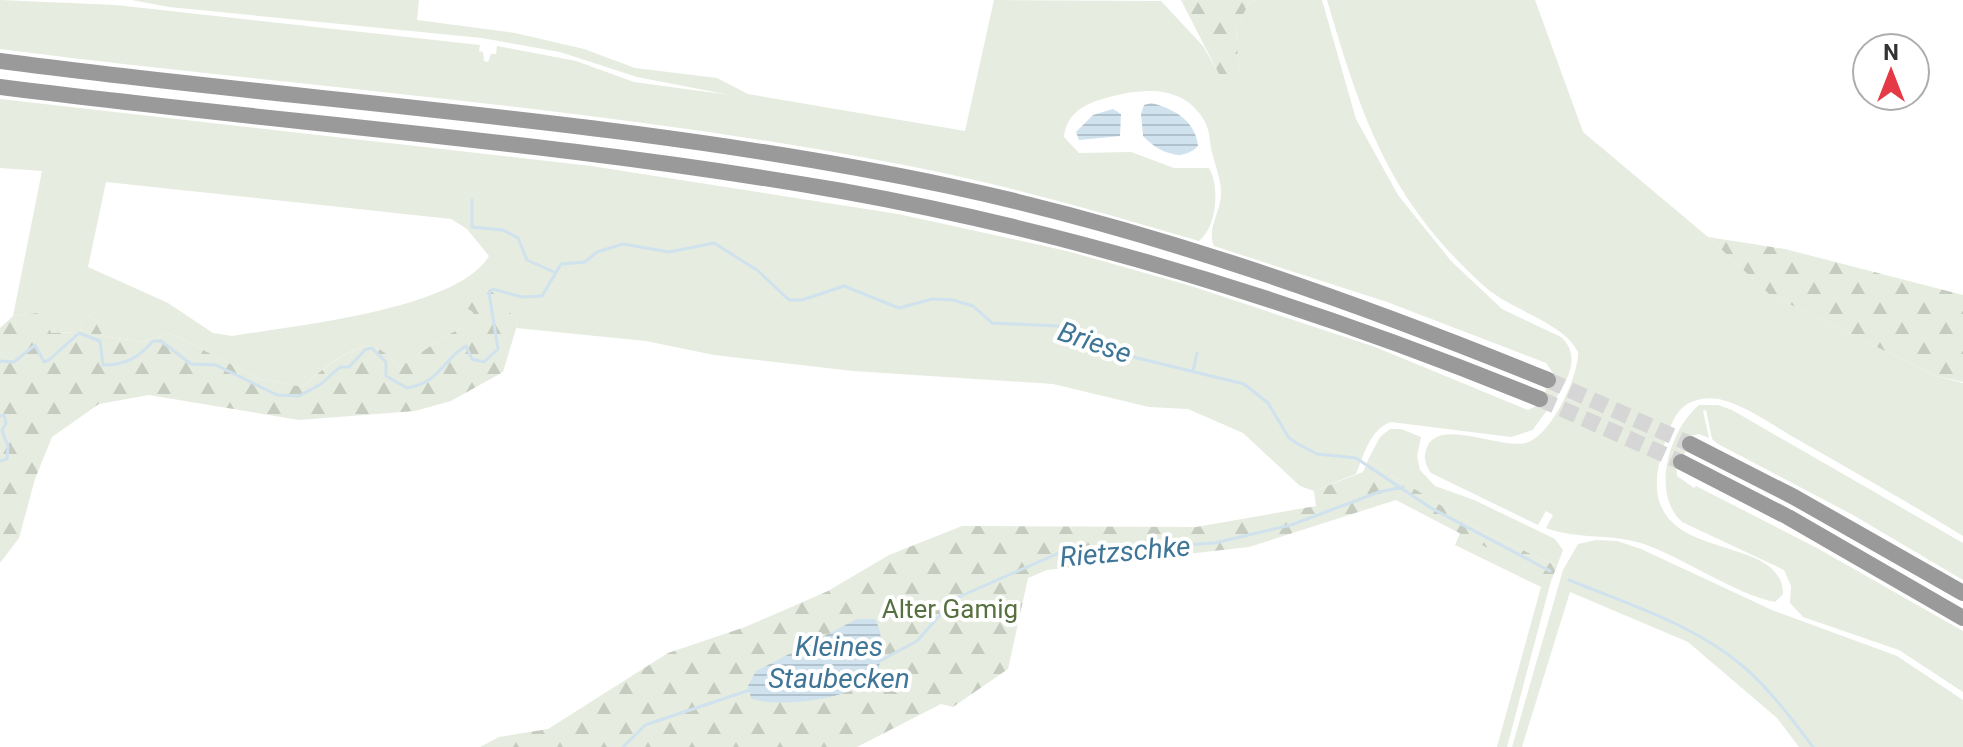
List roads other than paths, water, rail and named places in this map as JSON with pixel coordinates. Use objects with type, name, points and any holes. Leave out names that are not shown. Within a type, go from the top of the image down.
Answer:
[{"type":"highway","points":[[0,61],[682,141],[949,186],[1048,210],[1213,258],[1392,319],[1548,380]]},
{"type":"highway","points":[[0,87],[680,166],[900,202],[1099,247],[1194,274],[1387,337],[1540,399]]},
{"type":"highway","points":[[1690,444],[1794,497],[1963,593]]},
{"type":"highway","points":[[1681,462],[1800,523],[1963,618]]},
{"type":"water","points":[[1151,103],[1182,117],[1193,129],[1198,146],[1178,155],[1163,151],[1149,142],[1143,136],[1141,114],[1144,105]]},
{"type":"water","points":[[1113,109],[1121,114],[1120,136],[1079,140],[1076,132],[1093,115]]},
{"type":"water","name":"Kleines Staubecken","points":[[857,619],[875,619],[881,638],[878,672],[865,682],[842,694],[816,700],[773,702],[751,698],[748,686],[756,671]]},
{"type":"waterway","points":[[472,200],[472,227],[503,230],[518,238],[527,260],[554,272]]},
{"type":"waterway","name":"Briese","points":[[0,361],[14,362],[35,345],[44,362],[79,333],[100,341],[103,365],[125,362],[153,341],[161,341],[191,364],[216,365],[277,395],[299,396],[321,384],[340,367],[349,367],[366,349],[372,348],[386,362],[386,376],[407,388],[427,381],[466,346],[472,359],[484,362],[498,349],[489,293],[493,289],[522,297],[542,296],[561,264],[585,262],[597,252],[623,244],[669,252],[714,243],[757,270],[789,300],[802,300],[844,286],[899,308],[932,299],[953,300],[973,306],[992,323],[1058,326],[1125,355],[1244,384],[1268,403],[1289,438],[1300,445],[1317,454],[1356,458],[1431,508],[1550,571]]},
{"type":"waterway","points":[[1193,371],[1197,353]]},
{"type":"waterway","name":"Briese","points":[[0,416],[4,415],[6,423],[2,430],[8,447],[7,459],[0,461]]},
{"type":"waterway","name":"Rietzschke","points":[[878,662],[917,641],[954,599],[1059,553],[1214,543],[1291,525],[1379,492],[1403,487]]},
{"type":"waterway","name":"Rietzschke","points":[[1569,580],[1661,617],[1726,653],[1764,686],[1813,747]]},
{"type":"waterway","name":"Rietzschke","points":[[623,747],[645,725],[750,690]]},
{"type":"tunnel","points":[[1548,380],[1690,444]]},
{"type":"tunnel","points":[[1540,399],[1681,462]]},
{"type":"park label","name":"Alter Gamig","points":[[950,609]]}]
